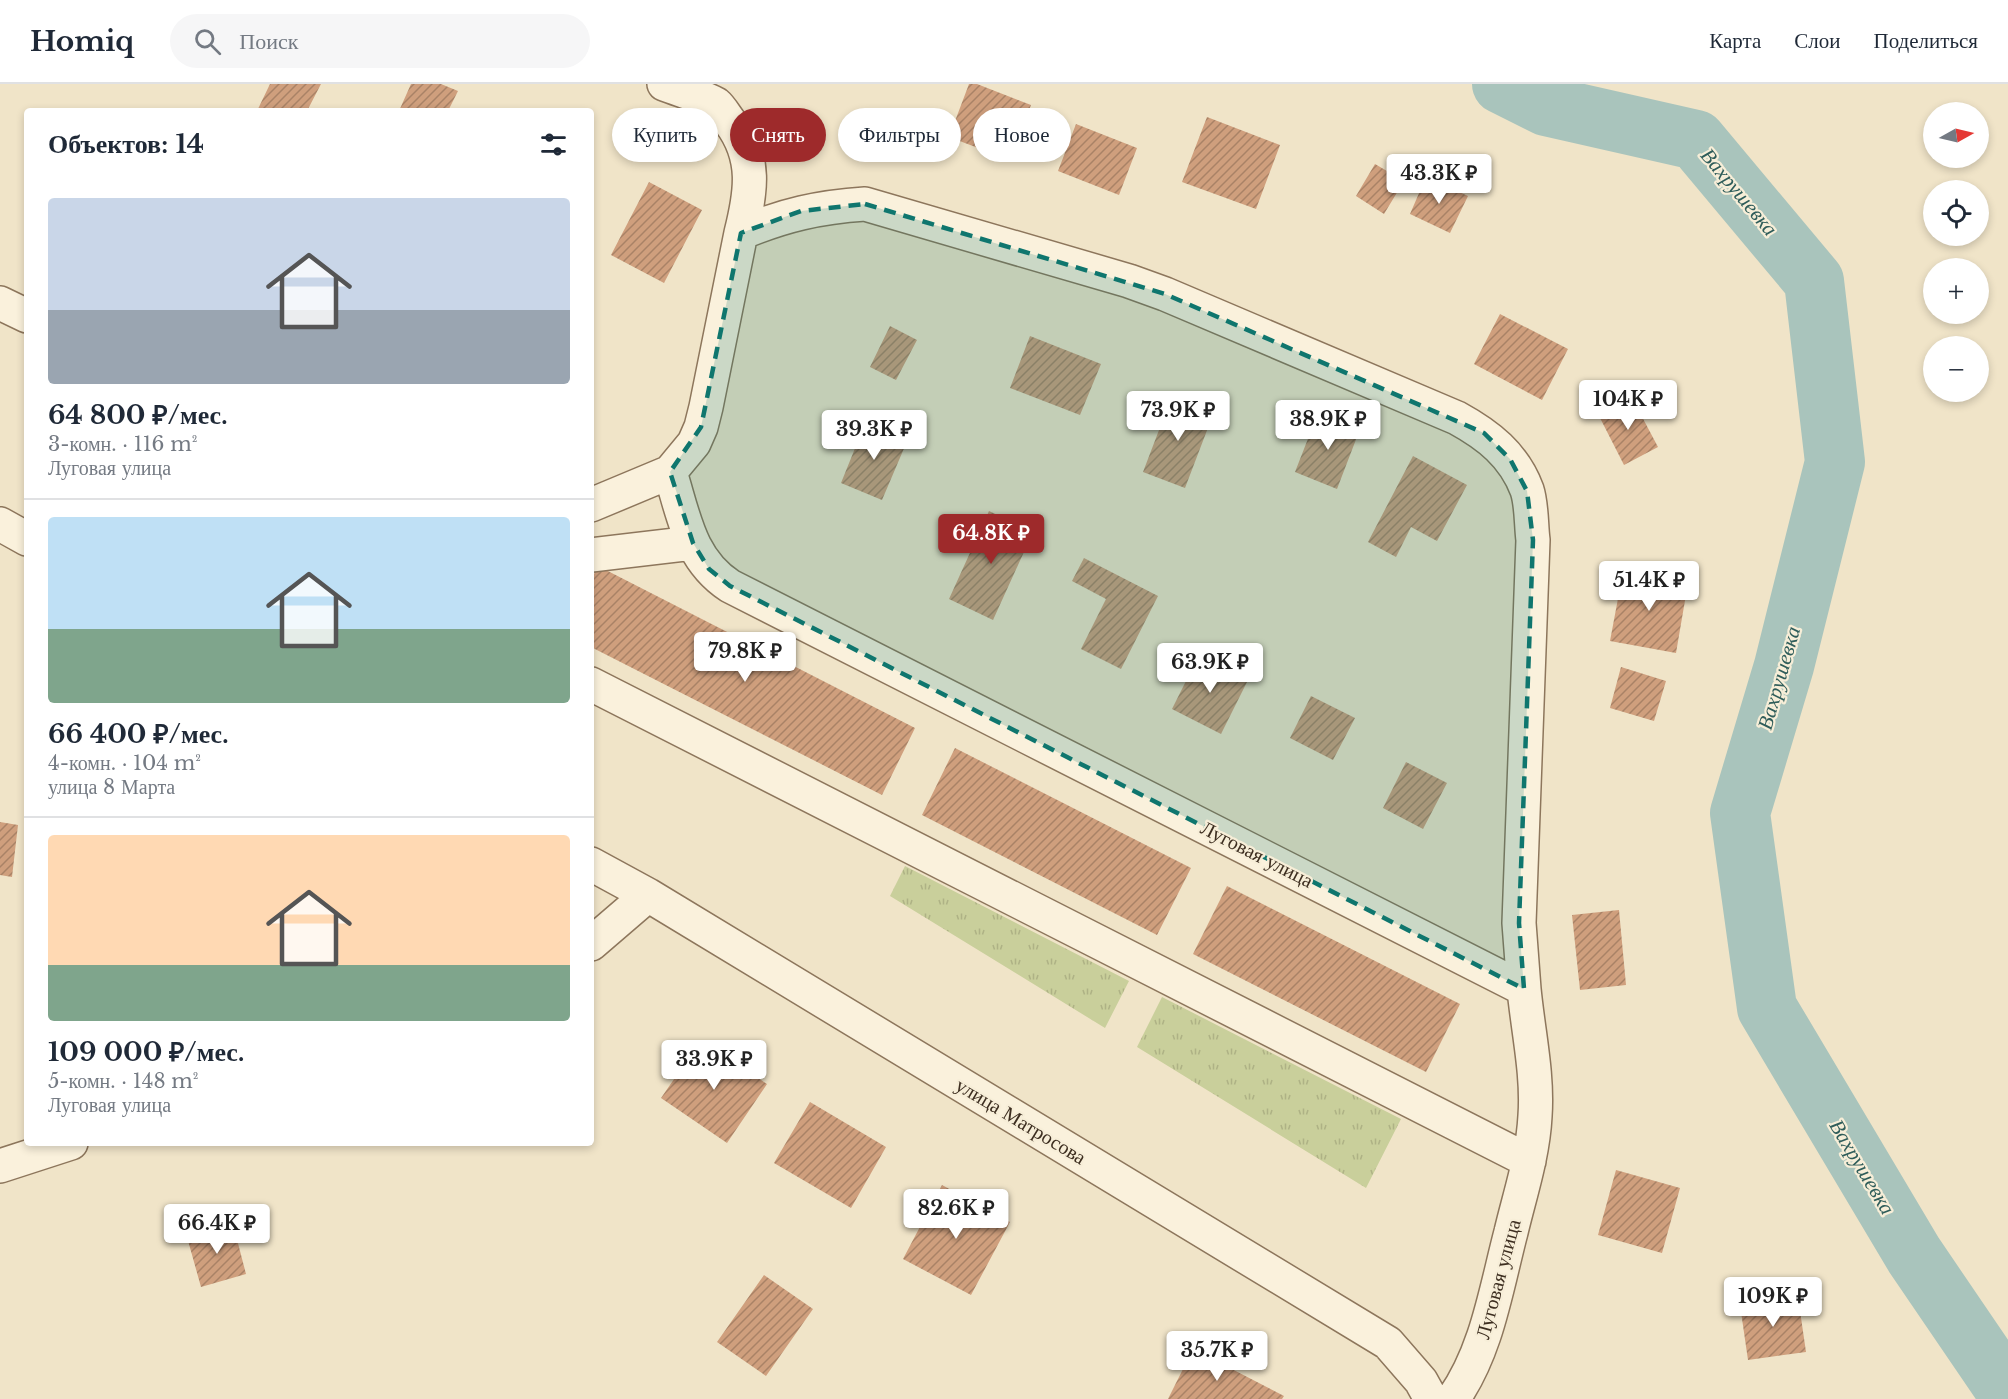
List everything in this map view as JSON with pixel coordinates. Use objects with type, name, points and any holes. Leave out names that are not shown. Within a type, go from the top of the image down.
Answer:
[{"type":"street","points":[[594,504],[670,472],[689,450],[701,427],[750,199],[750,173],[744,150],[734,127],[717,105],[664,84]]},
{"type":"street","points":[[741,234],[771,220],[801,211],[865,204],[1129,281],[1165,294],[1457,418],[1484,433],[1510,459],[1527,491],[1533,540],[1519,923],[1524,989]]},
{"type":"street","points":[[0,303],[24,315]]},
{"type":"street","name":"Луговая улица","points":[[670,472],[693,543],[709,569],[730,586],[1524,989],[1535,1084],[1535,1116],[1529,1161],[1483,1338],[1467,1375],[1453,1399]]},
{"type":"street","points":[[0,524],[24,538]]},
{"type":"street","points":[[594,555],[693,543]]},
{"type":"street","points":[[594,686],[1529,1161]]},
{"type":"street","name":"улица Матросова","points":[[594,866],[648,895],[1388,1343],[1421,1380],[1431,1399]]},
{"type":"street","points":[[594,941],[648,895]]},
{"type":"street","points":[[0,1166],[61,1146]]},
{"type":"highlighted area","points":[[865,204],[1165,294],[1484,433],[1510,459],[1527,491],[1533,540],[1519,923],[1524,989],[730,586],[709,569],[693,543],[670,472],[701,427],[741,233],[801,211]]},
{"type":"green space","points":[[905,866],[1129,981],[1105,1028],[890,896]]},
{"type":"green space","points":[[1162,997],[1401,1119],[1366,1188],[1137,1047]]},
{"type":"building","points":[[270,84],[321,84],[309,108],[258,108]]},
{"type":"building","points":[[411,84],[441,84],[458,91],[450,108],[400,108]]},
{"type":"building","points":[[969,84],[977,84],[1031,105],[1030,108],[973,108],[973,146],[961,142],[960,108]]},
{"type":"building","points":[[1207,117],[1280,145],[1256,209],[1182,182]]},
{"type":"building","points":[[1076,124],[1137,148],[1119,195],[1058,171],[1061,162],[1071,162],[1071,137]]},
{"type":"building","points":[[1375,164],[1404,181],[1384,214],[1356,196]]},
{"type":"building","points":[[1426,177],[1468,196],[1450,233],[1410,214]]},
{"type":"building","points":[[649,182],[702,210],[664,283],[611,255]]},
{"type":"building","points":[[1500,314],[1568,349],[1542,400],[1474,364]]},
{"type":"building","points":[[890,326],[917,340],[896,380],[870,367]]},
{"type":"building","points":[[1030,336],[1101,364],[1080,415],[1010,388]]},
{"type":"building","points":[[1172,396],[1214,412],[1185,488],[1143,472]]},
{"type":"building","points":[[1631,396],[1658,447],[1624,465],[1598,414]]},
{"type":"building","points":[[1318,413],[1360,429],[1337,489],[1295,472]]},
{"type":"building","points":[[866,421],[908,439],[882,500],[841,483]]},
{"type":"building","points":[[1413,456],[1467,485],[1437,541],[1411,527],[1396,557],[1368,542]]},
{"type":"building","points":[[989,511],[1033,532],[993,620],[949,599]]},
{"type":"building","points":[[1084,558],[1158,596],[1121,669],[1081,649],[1106,599],[1072,581]]},
{"type":"building","points":[[598,566],[915,728],[882,795],[594,649],[594,574]]},
{"type":"building","points":[[1623,572],[1688,583],[1676,653],[1610,641]]},
{"type":"building","points":[[1199,655],[1248,680],[1221,734],[1172,709]]},
{"type":"building","points":[[1621,667],[1666,681],[1654,721],[1610,708]]},
{"type":"building","points":[[1311,696],[1355,718],[1333,760],[1290,738]]},
{"type":"building","points":[[955,748],[1191,868],[1157,935],[922,815]]},
{"type":"building","points":[[1406,762],[1447,783],[1423,829],[1383,808]]},
{"type":"building","points":[[0,822],[18,825],[12,877],[0,875]]},
{"type":"building","points":[[1227,886],[1460,1004],[1426,1072],[1193,954]]},
{"type":"building","points":[[1619,910],[1626,985],[1580,990],[1572,915]]},
{"type":"building","points":[[701,1040],[767,1084],[727,1143],[661,1098]]},
{"type":"building","points":[[810,1102],[886,1147],[851,1208],[774,1163]]},
{"type":"building","points":[[1616,1170],[1680,1188],[1662,1253],[1598,1235]]},
{"type":"building","points":[[942,1185],[1010,1222],[971,1295],[903,1259]]},
{"type":"building","points":[[233,1224],[246,1274],[201,1287],[187,1237]]},
{"type":"building","points":[[764,1275],[813,1309],[766,1376],[717,1342]]},
{"type":"building","points":[[1798,1297],[1806,1352],[1748,1360],[1740,1305]]},
{"type":"building","points":[[1193,1349],[1284,1396],[1282,1399],[1168,1399]]},
{"type":"waterway","name":"Вахрушевка","points":[[1502,84],[1546,106],[1696,140],[1814,281],[1835,462],[1784,666],[1740,813],[1767,1008],[1914,1255],[2008,1393]]}]
